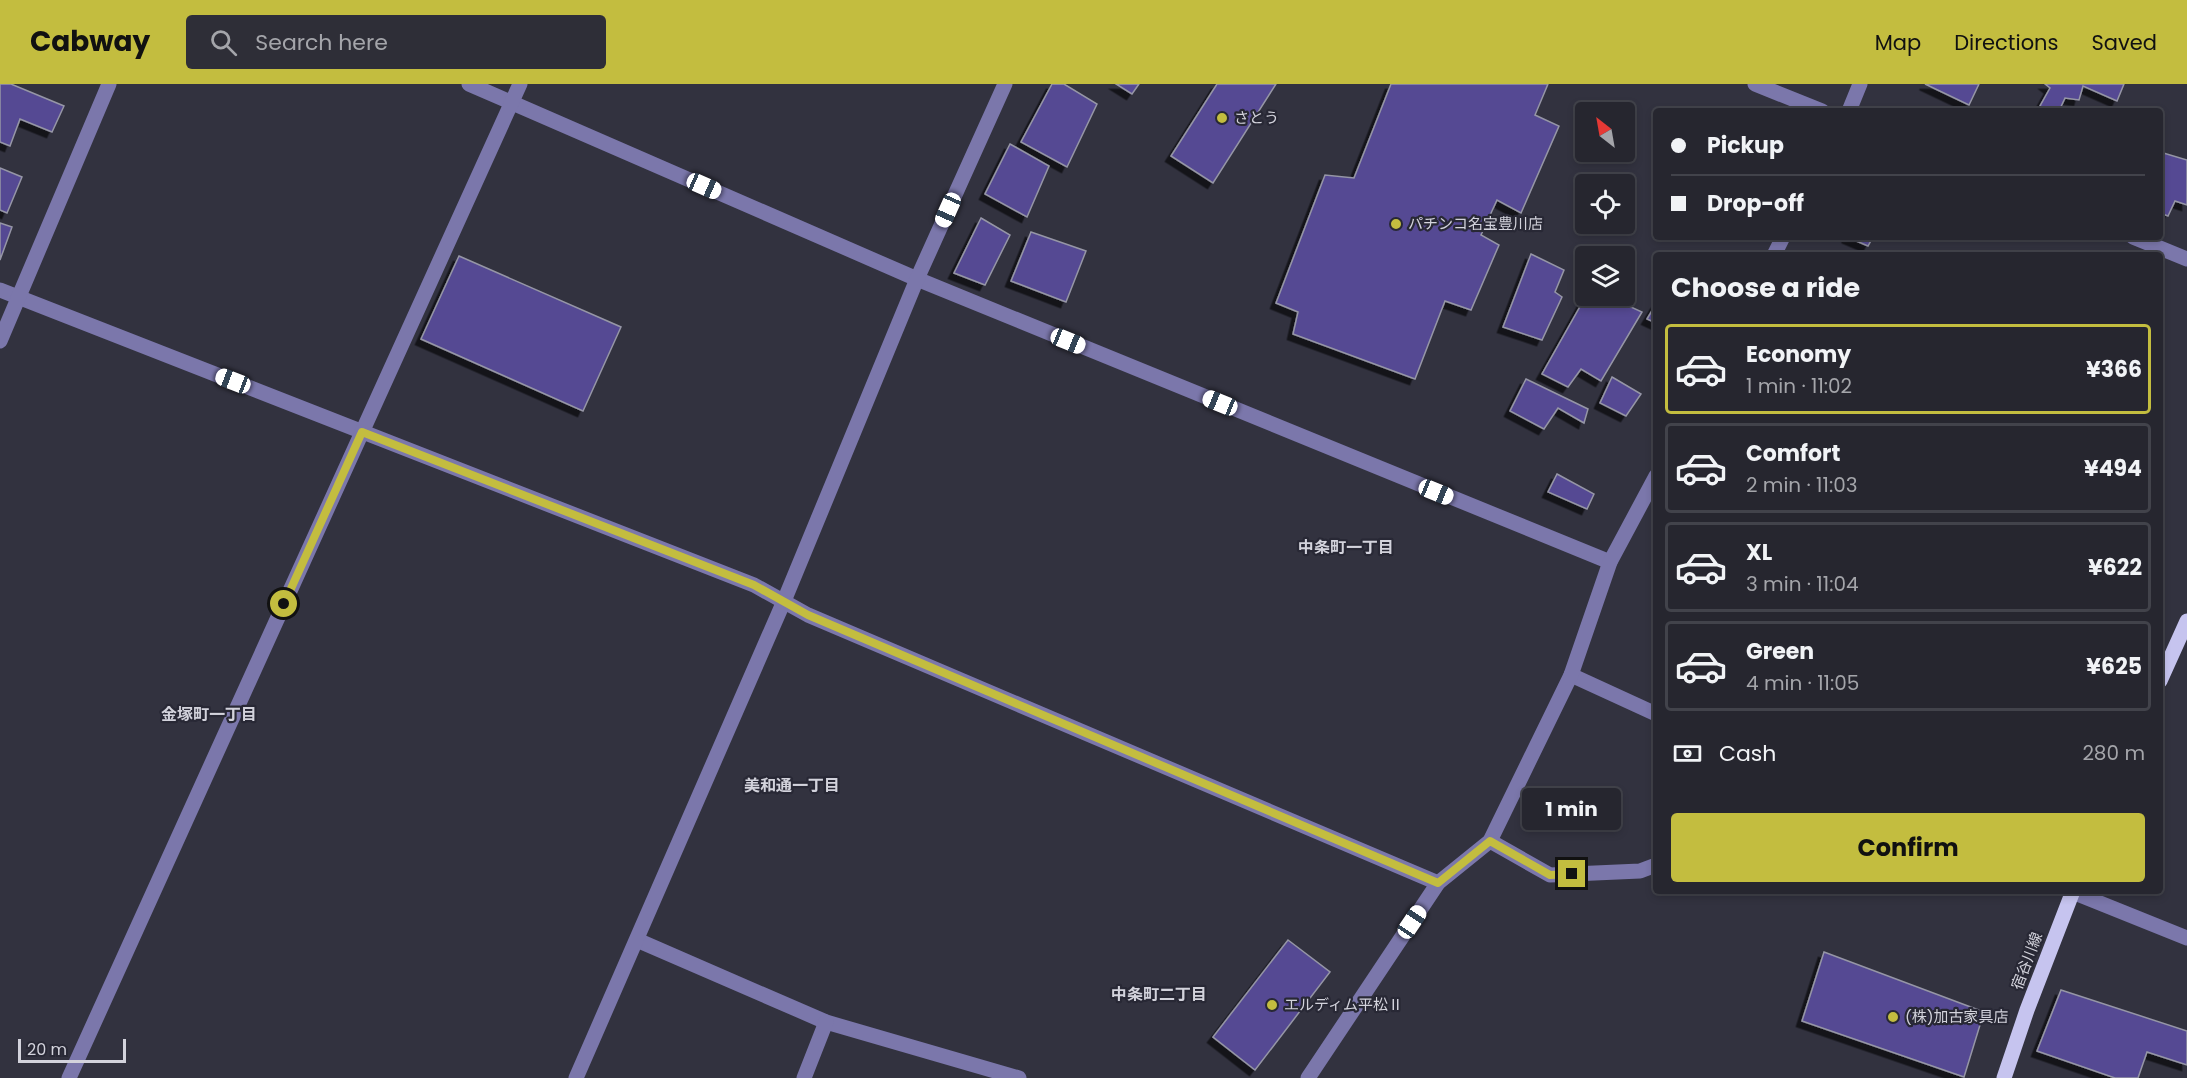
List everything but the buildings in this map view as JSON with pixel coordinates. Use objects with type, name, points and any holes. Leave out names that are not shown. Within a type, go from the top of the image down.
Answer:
[{"type":"main road","points":[[2163,674],[2187,621]]},
{"type":"main road","name":"宿谷川線","points":[[2004,1078],[2071,894]]},
{"type":"street","points":[[0,341],[109,84]]},
{"type":"street","points":[[469,84],[917,279],[1610,562]]},
{"type":"street","points":[[69,1078],[520,84]]},
{"type":"street","points":[[576,1078],[784,601],[917,279],[1005,84]]},
{"type":"street","points":[[1755,84],[1815,108]]},
{"type":"street","points":[[1850,108],[1860,84]]},
{"type":"street","points":[[2140,240],[2187,259]]},
{"type":"street","points":[[0,290],[754,585],[819,620],[1438,883]]},
{"type":"street","points":[[1308,1078],[1438,883],[1490,841],[1571,675],[1610,562],[1653,482]]},
{"type":"street","points":[[1571,675],[1653,713]]},
{"type":"street","points":[[1490,841],[1550,875],[1640,871],[1653,866]]},
{"type":"street","points":[[2079,894],[2187,938]]},
{"type":"street","points":[[637,940],[826,1022],[1019,1078]]},
{"type":"street","points":[[804,1078],[826,1022]]},
{"type":"place","name":"さとう","points":[[1222,118]]},
{"type":"place","name":"パチンコ名宝豊川店","points":[[1396,224]]},
{"type":"place","name":"エルディム平松Ⅱ","points":[[1272,1005]]},
{"type":"place","name":"(株)加古家具店","points":[[1893,1017]]},
{"type":"district","name":"中条町一丁目","points":[[1346,547]]},
{"type":"district","name":"金塚町一丁目","points":[[209,714]]},
{"type":"district","name":"美和通一丁目","points":[[792,785]]},
{"type":"district","name":"中条町二丁目","points":[[1159,994]]},
{"type":"route","points":[[284,604],[362,432],[754,585],[808,615],[1438,883],[1490,841],[1550,875],[1572,874]]}]
